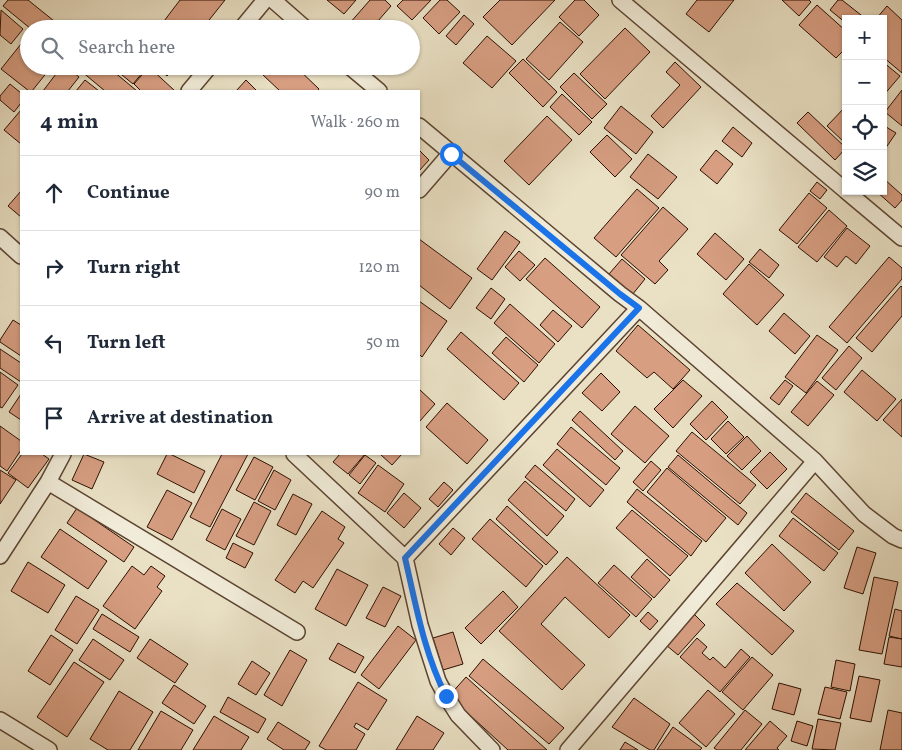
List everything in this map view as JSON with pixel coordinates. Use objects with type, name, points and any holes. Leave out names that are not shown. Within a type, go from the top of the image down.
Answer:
[{"type":"street","points":[[249,20],[266,0]]},
{"type":"street","points":[[273,0],[296,20]]},
{"type":"street","points":[[620,0],[842,188]]},
{"type":"street","points":[[190,90],[202,75]]},
{"type":"street","points":[[360,75],[377,90]]},
{"type":"street","points":[[420,127],[639,308],[815,462],[864,514],[893,536],[902,540]]},
{"type":"street","points":[[420,189],[451,154]]},
{"type":"street","points":[[851,195],[902,238]]},
{"type":"street","points":[[0,237],[20,255]]},
{"type":"street","points":[[405,558],[639,308]]},
{"type":"street","points":[[0,556],[48,482],[62,455]]},
{"type":"street","points":[[295,455],[405,558],[420,625],[438,681],[458,715],[492,750]]},
{"type":"street","points":[[568,750],[815,462]]},
{"type":"street","points":[[48,482],[297,632]]},
{"type":"street","points":[[0,720],[49,750]]},
{"type":"building","points":[[8,0],[28,0],[53,20],[20,20],[3,6]]},
{"type":"building","points":[[180,0],[225,0],[209,20],[165,20]]},
{"type":"building","points":[[327,0],[356,0],[344,14]]},
{"type":"building","points":[[370,0],[385,0],[391,6],[379,20],[352,20]]},
{"type":"building","points":[[403,0],[431,0],[412,20],[397,6]]},
{"type":"building","points":[[440,0],[447,0],[460,12],[439,34],[423,18]]},
{"type":"building","points":[[500,0],[555,0],[512,45],[483,17]]},
{"type":"building","points":[[575,0],[584,0],[599,15],[579,36],[559,17]]},
{"type":"building","points":[[697,0],[734,0],[709,32],[686,14]]},
{"type":"building","points":[[782,0],[809,0],[811,2],[799,16]]},
{"type":"building","points":[[838,0],[842,0],[861,15],[842,15],[842,20],[830,10]]},
{"type":"building","points":[[817,5],[842,27],[842,52],[836,58],[799,25]]},
{"type":"building","points":[[887,6],[902,20],[902,73],[887,60],[887,15],[879,15]]},
{"type":"building","points":[[1,10],[20,26],[20,33],[11,44],[0,35]]},
{"type":"building","points":[[464,15],[474,24],[456,45],[446,36]]},
{"type":"building","points":[[560,22],[583,42],[549,80],[526,59]]},
{"type":"building","points":[[625,28],[650,52],[605,99],[580,74]]},
{"type":"building","points":[[487,36],[516,61],[492,88],[463,63]]},
{"type":"building","points":[[20,45],[20,75],[45,75],[33,90],[28,90],[1,69]]},
{"type":"building","points":[[523,59],[557,92],[543,107],[509,73]]},
{"type":"building","points":[[675,62],[701,87],[663,128],[651,116],[680,85],[666,72]]},
{"type":"building","points":[[887,65],[900,76],[887,91]]},
{"type":"building","points":[[574,73],[607,104],[592,119],[560,87]]},
{"type":"building","points":[[55,75],[77,75],[79,77],[69,90],[44,90]]},
{"type":"building","points":[[86,75],[118,75],[136,90],[104,90]]},
{"type":"building","points":[[122,75],[140,75],[133,84]]},
{"type":"building","points":[[142,75],[158,75],[174,90],[140,90],[134,84]]},
{"type":"building","points":[[263,75],[304,75],[319,89],[318,90],[279,90]]},
{"type":"building","points":[[85,80],[98,90],[77,90]]},
{"type":"building","points":[[246,80],[256,90],[237,90]]},
{"type":"building","points":[[10,84],[20,92],[20,104],[14,112],[0,100],[0,96]]},
{"type":"building","points":[[902,90],[902,126],[887,114],[887,109]]},
{"type":"building","points":[[562,94],[592,122],[579,135],[550,107]]},
{"type":"building","points":[[621,106],[653,132],[636,154],[604,128]]},
{"type":"building","points":[[842,110],[842,140],[827,126]]},
{"type":"building","points":[[20,111],[20,143],[4,130]]},
{"type":"building","points":[[808,112],[842,144],[842,152],[835,160],[797,123]]},
{"type":"building","points":[[547,116],[572,140],[529,185],[504,161]]},
{"type":"building","points":[[733,127],[752,143],[742,157],[722,141]]},
{"type":"building","points":[[887,127],[896,133],[887,146]]},
{"type":"building","points":[[607,135],[632,159],[615,177],[590,152]]},
{"type":"building","points":[[716,150],[733,164],[717,184],[700,170]]},
{"type":"building","points":[[420,151],[429,160],[420,170]]},
{"type":"building","points":[[648,154],[677,177],[658,199],[630,177]]},
{"type":"building","points":[[817,182],[827,190],[820,199],[810,191]]},
{"type":"building","points":[[887,182],[902,195],[902,200],[895,208],[880,195],[887,195]]},
{"type":"building","points":[[637,189],[659,208],[616,257],[594,238]]},
{"type":"building","points":[[20,192],[20,216],[8,206]]},
{"type":"building","points":[[809,193],[827,208],[797,244],[779,230]]},
{"type":"building","points":[[663,207],[688,229],[659,261],[668,270],[655,284],[621,255]]},
{"type":"building","points":[[829,210],[847,226],[817,262],[798,247]]},
{"type":"building","points":[[847,228],[870,246],[856,264],[846,256],[837,267],[824,257]]},
{"type":"building","points":[[505,231],[520,242],[492,280],[477,269]]},
{"type":"building","points":[[715,233],[744,259],[726,280],[697,254]]},
{"type":"building","points":[[420,240],[472,278],[450,309],[420,286]]},
{"type":"building","points":[[760,249],[779,265],[769,278],[749,262]]},
{"type":"building","points":[[519,251],[535,265],[520,281],[505,267]]},
{"type":"building","points":[[889,257],[902,268],[902,279],[847,343],[829,327]]},
{"type":"building","points":[[545,258],[600,307],[582,328],[526,279]]},
{"type":"building","points":[[622,259],[645,279],[632,295],[609,274]]},
{"type":"building","points":[[749,264],[784,295],[757,325],[723,294]]},
{"type":"building","points":[[901,286],[902,316],[872,352],[856,338]]},
{"type":"building","points":[[491,288],[505,299],[491,319],[476,308]]},
{"type":"building","points":[[420,302],[447,321],[422,357],[420,355]]},
{"type":"building","points":[[510,304],[555,344],[539,363],[494,323]]},
{"type":"building","points":[[553,310],[572,326],[558,342],[540,325]]},
{"type":"building","points":[[784,313],[810,336],[795,354],[769,331]]},
{"type":"building","points":[[13,320],[20,324],[20,355],[0,342]]},
{"type":"building","points":[[638,325],[690,370],[673,389],[654,372],[647,378],[616,351]]},
{"type":"building","points":[[461,332],[519,383],[504,400],[447,349]]},
{"type":"building","points":[[817,335],[838,350],[806,393],[785,377]]},
{"type":"building","points":[[506,337],[538,365],[524,382],[492,353]]},
{"type":"building","points":[[849,346],[862,358],[836,390],[822,378]]},
{"type":"building","points":[[0,349],[20,362],[20,381],[0,368]]},
{"type":"building","points":[[862,370],[896,399],[877,421],[844,392]]},
{"type":"building","points":[[0,372],[18,385],[2,408],[0,407]]},
{"type":"building","points":[[601,373],[620,392],[602,411],[582,393]]},
{"type":"building","points":[[683,380],[702,396],[673,428],[654,409]]},
{"type":"building","points":[[785,380],[793,386],[779,405],[770,398]]},
{"type":"building","points":[[817,381],[834,395],[808,426],[791,412]]},
{"type":"building","points":[[420,390],[435,404],[420,421]]},
{"type":"building","points":[[20,396],[20,419],[9,412]]},
{"type":"building","points":[[902,399],[902,437],[883,420]]},
{"type":"building","points":[[712,401],[728,417],[706,440],[690,424]]},
{"type":"building","points":[[447,403],[488,440],[467,464],[426,427]]},
{"type":"building","points":[[635,406],[669,436],[645,463],[611,434]]},
{"type":"building","points":[[580,411],[623,451],[615,460],[572,420]]},
{"type":"building","points":[[728,421],[744,437],[726,454],[711,439]]},
{"type":"building","points":[[0,426],[20,440],[20,452],[7,471],[0,466]]},
{"type":"building","points":[[571,427],[620,468],[606,485],[557,444]]},
{"type":"building","points":[[692,432],[756,485],[740,504],[676,451]]},
{"type":"building","points":[[747,436],[761,451],[742,470],[727,456]]},
{"type":"building","points":[[557,449],[604,490],[590,507],[543,465]]},
{"type":"building","points":[[770,452],[787,469],[767,489],[750,472]]},
{"type":"building","points":[[21,455],[43,455],[49,459],[28,488],[8,473]]},
{"type":"building","points":[[84,455],[104,462],[92,489],[72,480]]},
{"type":"building","points":[[166,455],[172,455],[205,471],[194,493],[157,474]]},
{"type":"building","points":[[221,455],[247,455],[210,527],[190,517]]},
{"type":"building","points":[[339,455],[364,455],[348,474],[333,462]]},
{"type":"building","points":[[365,455],[376,463],[360,484],[349,475]]},
{"type":"building","points":[[381,455],[401,455],[392,465]]},
{"type":"building","points":[[678,455],[747,513],[738,525],[668,467]]},
{"type":"building","points":[[254,457],[273,467],[255,500],[236,490]]},
{"type":"building","points":[[651,461],[661,470],[643,491],[633,482]]},
{"type":"building","points":[[378,465],[404,484],[385,512],[358,493]]},
{"type":"building","points":[[535,465],[575,499],[566,511],[525,477]]},
{"type":"building","points":[[667,468],[726,518],[706,542],[647,492]]},
{"type":"building","points":[[0,470],[16,480],[0,504]]},
{"type":"building","points":[[274,470],[291,480],[275,510],[258,501]]},
{"type":"building","points":[[525,481],[564,516],[547,536],[508,500]]},
{"type":"building","points":[[444,482],[453,490],[438,507],[429,499]]},
{"type":"building","points":[[637,489],[702,541],[691,556],[627,502]]},
{"type":"building","points":[[167,490],[192,503],[172,540],[147,527]]},
{"type":"building","points":[[404,493],[421,508],[404,528],[387,513]]},
{"type":"building","points":[[806,493],[854,531],[839,550],[791,512]]},
{"type":"building","points":[[293,494],[312,504],[296,535],[277,525]]},
{"type":"building","points":[[254,502],[271,511],[254,545],[236,536]]},
{"type":"building","points":[[507,506],[558,552],[546,565],[496,519]]},
{"type":"building","points":[[77,508],[134,547],[124,562],[67,523]]},
{"type":"building","points":[[222,509],[241,519],[225,550],[206,540]]},
{"type":"building","points":[[632,510],[688,556],[670,576],[616,528]]},
{"type":"building","points":[[322,511],[345,527],[338,539],[344,543],[313,588],[303,581],[295,593],[275,580]]},
{"type":"building","points":[[793,518],[838,553],[824,571],[779,536]]},
{"type":"building","points":[[490,519],[543,566],[526,587],[472,539]]},
{"type":"building","points":[[453,528],[465,538],[451,555],[439,544]]},
{"type":"building","points":[[60,529],[107,561],[88,589],[41,557]]},
{"type":"building","points":[[233,543],[253,553],[245,568],[226,558]]},
{"type":"building","points":[[772,544],[811,582],[784,611],[745,573]]},
{"type":"building","points":[[857,547],[876,553],[863,594],[844,588]]},
{"type":"building","points":[[567,557],[630,615],[609,638],[565,597],[541,624],[585,665],[562,690],[499,631]]},
{"type":"building","points":[[647,559],[670,580],[654,598],[631,577]]},
{"type":"building","points":[[28,562],[65,585],[48,613],[11,591]]},
{"type":"building","points":[[614,565],[652,599],[636,617],[598,583]]},
{"type":"building","points":[[132,566],[144,575],[151,566],[165,576],[157,587],[162,591],[135,629],[103,606]]},
{"type":"building","points":[[337,569],[368,585],[346,626],[315,609]]},
{"type":"building","points":[[874,577],[898,582],[882,654],[859,650]]},
{"type":"building","points":[[737,583],[794,631],[772,655],[716,604]]},
{"type":"building","points":[[383,587],[401,596],[385,627],[366,618]]},
{"type":"building","points":[[503,591],[518,607],[481,644],[465,628]]},
{"type":"building","points":[[76,596],[99,610],[77,644],[55,630]]},
{"type":"building","points":[[895,609],[902,611],[902,639],[889,636]]},
{"type":"building","points":[[648,612],[658,621],[650,630],[640,621]]},
{"type":"building","points":[[102,614],[139,637],[130,652],[93,629]]},
{"type":"building","points":[[694,614],[705,625],[678,655],[666,645]]},
{"type":"building","points":[[398,626],[416,640],[379,689],[361,675]]},
{"type":"building","points":[[453,632],[463,664],[443,670],[433,638]]},
{"type":"building","points":[[51,635],[73,650],[50,685],[28,671]]},
{"type":"building","points":[[889,637],[902,639],[902,667],[884,664]]},
{"type":"building","points":[[697,638],[707,647],[702,653],[710,660],[713,657],[725,668],[741,649],[750,657],[720,692],[680,657]]},
{"type":"building","points":[[93,639],[124,660],[110,680],[79,660]]},
{"type":"building","points":[[150,639],[188,664],[175,683],[137,658]]},
{"type":"building","points":[[338,643],[364,657],[355,673],[329,659]]},
{"type":"building","points":[[290,650],[307,660],[282,706],[264,695]]},
{"type":"building","points":[[752,657],[773,675],[743,710],[722,692]]},
{"type":"building","points":[[483,659],[564,728],[549,744],[469,676]]},
{"type":"building","points":[[836,660],[855,664],[850,691],[831,687]]},
{"type":"building","points":[[252,661],[270,673],[256,695],[238,684]]},
{"type":"building","points":[[74,662],[104,682],[67,737],[37,717]]},
{"type":"building","points":[[859,676],[880,680],[871,722],[850,718]]},
{"type":"building","points":[[466,677],[547,750],[508,750],[449,696]]},
{"type":"building","points":[[358,682],[387,700],[368,730],[356,723],[354,727],[365,734],[356,750],[326,750],[319,746]]},
{"type":"building","points":[[779,683],[801,689],[794,715],[772,709]]},
{"type":"building","points":[[174,685],[206,706],[194,724],[162,703]]},
{"type":"building","points":[[825,687],[847,692],[840,719],[818,714]]},
{"type":"building","points":[[708,690],[735,714],[706,747],[679,723]]},
{"type":"building","points":[[119,691],[153,712],[130,750],[108,750],[90,739]]},
{"type":"building","points":[[228,697],[266,719],[258,733],[220,712]]},
{"type":"building","points":[[634,698],[670,724],[654,750],[650,750],[612,727]]},
{"type":"building","points":[[745,710],[762,724],[741,750],[717,750],[714,748]]},
{"type":"building","points":[[888,710],[902,713],[902,750],[880,750]]},
{"type":"building","points":[[161,711],[193,730],[181,750],[138,750]]},
{"type":"building","points":[[214,716],[249,737],[241,750],[193,750]]},
{"type":"building","points":[[417,716],[444,733],[433,750],[396,750]]},
{"type":"building","points":[[818,719],[841,723],[835,750],[812,749]]},
{"type":"building","points":[[770,721],[787,736],[777,748],[779,750],[745,750]]},
{"type":"building","points":[[797,721],[813,726],[807,746],[791,741]]},
{"type":"building","points":[[278,722],[310,742],[305,750],[284,750],[267,739]]},
{"type":"building","points":[[673,727],[702,748],[700,750],[657,750]]},
{"type":"building","points":[[625,742],[638,750],[620,750]]},
{"type":"route","points":[[446,696],[438,681],[420,625],[405,558],[639,308],[451,154]]}]
